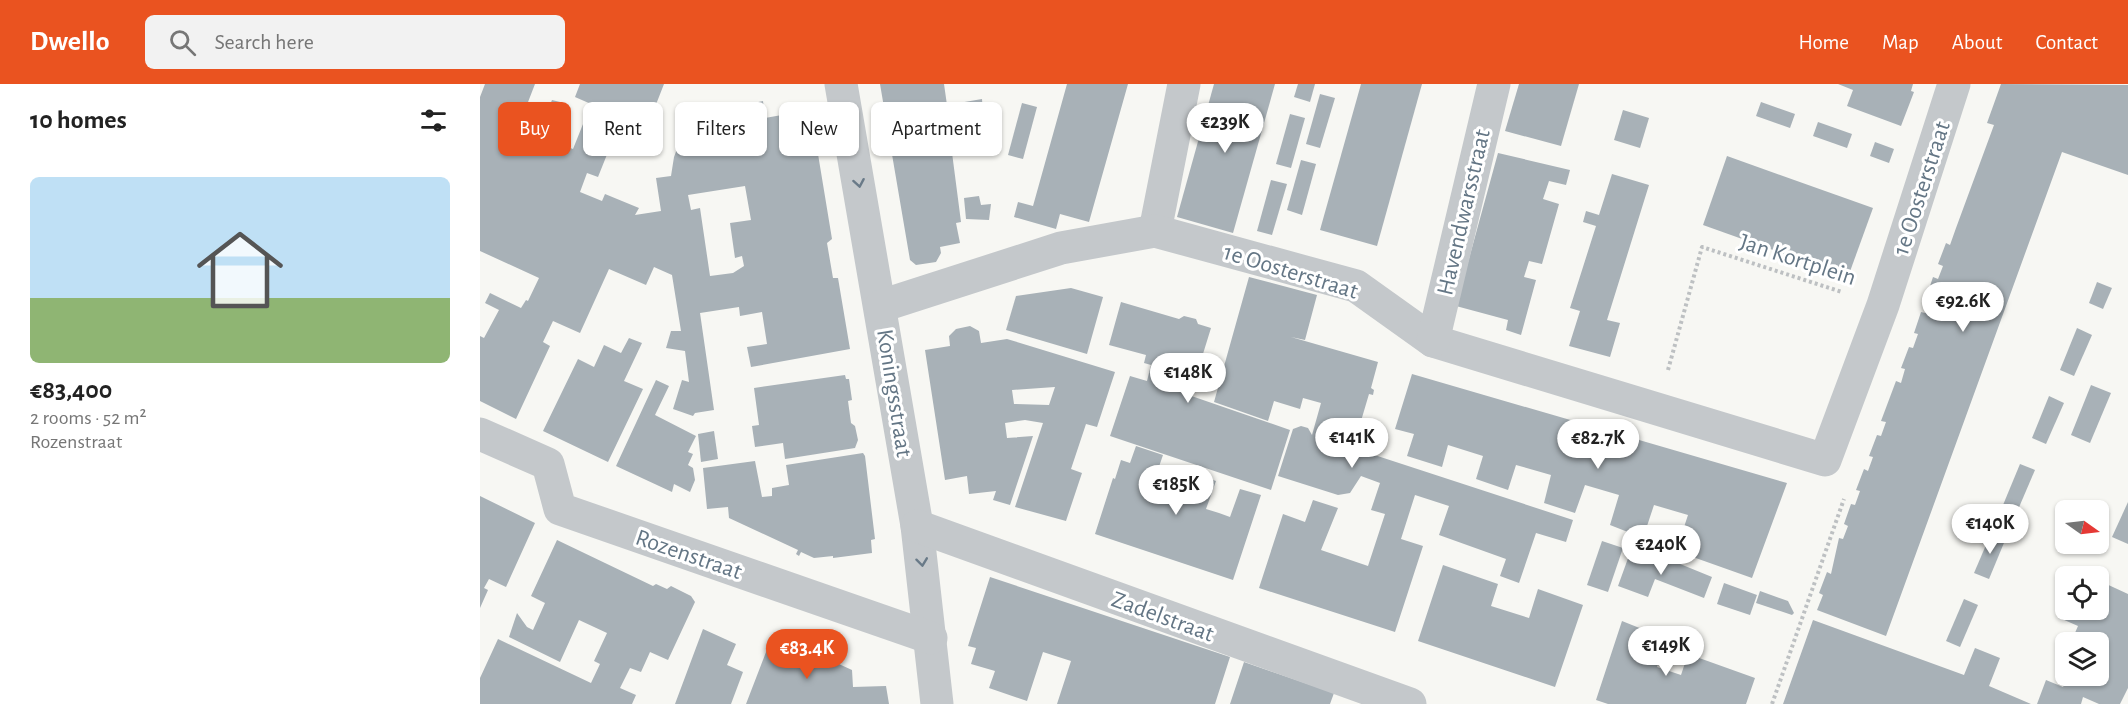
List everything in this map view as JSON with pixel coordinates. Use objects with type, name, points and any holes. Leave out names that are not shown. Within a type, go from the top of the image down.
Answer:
[{"type":"street","name":"Koningsstraat","points":[[841,84],[881,306],[917,526],[937,704]]},
{"type":"street","points":[[1155,231],[1184,84]]},
{"type":"street","name":"Havendwarsstraat","points":[[1433,341],[1494,84]]},
{"type":"street","name":"1e Oosterstraat","points":[[881,306],[1060,248],[1155,231],[1356,286],[1433,341],[1657,411],[1825,460],[1883,305],[1954,84]]},
{"type":"street","name":"Rozenstraat","points":[[480,434],[548,464],[560,509],[931,639]]},
{"type":"street","name":"Zadelstraat","points":[[917,526],[1410,704]]},
{"type":"path","name":"Jan Kortplein","points":[[1657,411],[1702,247],[1883,305]]},
{"type":"path","points":[[1772,704],[1849,485],[1825,460]]},
{"type":"building","points":[[485,84],[535,84],[528,102],[498,102],[498,156],[571,156],[571,148],[573,149],[583,124],[583,156],[606,156],[598,177],[587,173],[580,192],[602,201],[605,194],[639,208],[635,215],[661,211],[656,178],[671,176],[675,154],[767,156],[767,118],[779,116],[779,156],[818,156],[832,239],[827,243],[833,278],[838,278],[850,349],[751,367],[747,347],[767,344],[762,312],[740,316],[739,307],[700,313],[714,410],[695,413],[693,416],[673,409],[682,380],[689,382],[685,351],[666,348],[671,331],[681,331],[672,275],[654,267],[646,285],[609,269],[580,333],[553,321],[543,342],[550,346],[516,419],[480,401],[480,336],[484,338],[499,310],[485,303],[490,293],[521,308],[526,300],[528,301],[539,278],[480,251],[480,97]],"holes":[[[745,186],[751,220],[730,223],[735,258],[742,256],[744,266],[733,273],[710,276],[700,208],[691,210],[688,195]]]},
{"type":"building","points":[[580,84],[664,84],[657,102],[586,102],[575,97]]},
{"type":"building","points":[[880,84],[944,84],[947,102],[883,102]]},
{"type":"building","points":[[1067,84],[1128,84],[1089,222],[1060,214],[1056,229],[1014,217],[1018,202],[1033,206]]},
{"type":"building","points":[[1214,84],[1275,84],[1233,233],[1177,217]]},
{"type":"building","points":[[1298,84],[1315,84],[1310,102],[1294,97]]},
{"type":"building","points":[[1361,84],[1422,84],[1377,246],[1320,230]]},
{"type":"building","points":[[1519,84],[1579,84],[1561,146],[1505,131]]},
{"type":"building","points":[[1838,84],[1913,84],[1911,91],[1914,92],[1901,126],[1847,106],[1853,90]]},
{"type":"building","points":[[2001,84],[2128,85],[2128,175],[2062,152],[1886,636],[1817,610],[1823,595],[1819,593],[1827,572],[1831,574],[1839,538],[1843,539],[1848,526],[1844,524],[1851,504],[1855,505],[1860,491],[1856,490],[1864,469],[1868,471],[1873,457],[1869,456],[1877,435],[1881,436],[1886,422],[1881,421],[1896,381],[1901,383],[1905,369],[1901,368],[1909,347],[1913,348],[1918,334],[1914,333],[1921,312],[1925,313],[1930,300],[1926,298],[1933,277],[1938,279],[1943,266],[1938,264],[1946,243],[1950,245],[1994,125],[1987,123]]},
{"type":"building","points":[[1320,94],[1335,98],[1320,148],[1306,144]]},
{"type":"building","points":[[982,99],[982,102],[964,102]]},
{"type":"building","points":[[1761,102],[1795,114],[1790,128],[1756,116]]},
{"type":"building","points":[[1022,103],[1037,107],[1023,159],[1008,155]]},
{"type":"building","points":[[1623,110],[1649,118],[1640,148],[1614,140]]},
{"type":"building","points":[[1290,114],[1305,118],[1291,168],[1276,164]]},
{"type":"building","points":[[1818,122],[1852,134],[1847,148],[1813,136]]},
{"type":"building","points":[[1875,142],[1894,149],[1889,163],[1870,156]]},
{"type":"building","points":[[1498,153],[1570,170],[1566,185],[1549,181],[1543,199],[1559,204],[1542,264],[1529,261],[1524,277],[1536,280],[1521,335],[1506,330],[1508,320],[1456,306]]},
{"type":"building","points":[[892,156],[952,156],[961,222],[956,223],[960,243],[940,247],[941,253],[936,262],[916,265],[910,260]]},
{"type":"building","points":[[1727,156],[1873,208],[1848,277],[1703,225]]},
{"type":"building","points":[[1301,160],[1316,164],[1302,215],[1287,210]]},
{"type":"building","points":[[1612,174],[1649,185],[1607,320],[1620,323],[1610,357],[1569,346],[1580,311],[1570,308],[1596,226],[1583,222],[1586,211],[1599,215]]},
{"type":"building","points":[[1271,180],[1287,184],[1272,235],[1257,231]]},
{"type":"building","points":[[979,196],[981,205],[991,204],[989,220],[966,219],[964,198]]},
{"type":"building","points":[[1249,277],[1317,295],[1305,340],[1291,337],[1378,362],[1371,388],[1374,390],[1373,395],[1369,394],[1353,448],[1573,520],[1566,542],[1536,533],[1519,583],[1500,576],[1506,559],[1439,535],[1449,506],[1415,495],[1401,539],[1423,546],[1395,632],[1259,588],[1283,514],[1305,522],[1313,500],[1338,508],[1321,550],[1368,566],[1385,514],[1371,510],[1380,483],[1361,476],[1350,493],[1338,495],[1278,476],[1293,429],[1301,426],[1308,428],[1312,435],[1321,403],[1303,398],[1300,409],[1274,401],[1268,421],[1214,402]]},
{"type":"building","points":[[2097,282],[2112,288],[2103,309],[2089,303]]},
{"type":"building","points":[[1071,288],[1103,297],[1087,354],[1006,330],[1016,296]]},
{"type":"building","points":[[1121,302],[1179,319],[1184,316],[1196,319],[1198,324],[1211,328],[1198,370],[1182,366],[1174,390],[1290,430],[1271,490],[1110,436],[1130,376],[1147,381],[1151,365],[1144,363],[1146,355],[1109,345]]},
{"type":"building","points":[[970,326],[979,331],[981,343],[1007,339],[1115,372],[1097,427],[1086,424],[1071,469],[1082,473],[1066,521],[1015,507],[1043,423],[1025,420],[1005,423],[1007,438],[1033,436],[1010,505],[993,500],[996,491],[969,494],[967,476],[945,480],[925,350],[950,346],[949,336],[956,329]],"holes":[[[1055,387],[1049,405],[1014,404],[1012,390]]]},
{"type":"building","points":[[2077,328],[2092,335],[2074,376],[2060,370]]},
{"type":"building","points":[[629,338],[642,343],[624,381],[643,389],[608,462],[543,431],[578,359],[594,367],[604,345],[621,353]]},
{"type":"building","points":[[1412,374],[1787,483],[1752,578],[1676,551],[1688,515],[1654,505],[1643,538],[1610,525],[1619,495],[1585,485],[1575,513],[1544,503],[1551,475],[1516,465],[1508,490],[1476,479],[1483,456],[1448,445],[1442,467],[1407,456],[1414,434],[1395,429]]},
{"type":"building","points":[[845,375],[846,379],[849,379],[852,400],[848,401],[851,423],[855,426],[858,440],[855,448],[785,459],[783,443],[755,447],[752,426],[759,425],[754,388]]},
{"type":"building","points":[[656,380],[669,386],[655,415],[696,436],[688,452],[693,454],[688,465],[693,468],[695,480],[690,492],[674,484],[672,492],[616,466]]},
{"type":"building","points":[[2091,385],[2111,393],[2090,443],[2071,435]]},
{"type":"building","points":[[2049,396],[2064,403],[2046,444],[2032,438]]},
{"type":"building","points":[[714,431],[718,459],[701,462],[698,434]]},
{"type":"building","points":[[1136,446],[1163,455],[1151,490],[1159,493],[1169,465],[1216,481],[1206,509],[1230,517],[1240,489],[1261,495],[1233,580],[1095,534],[1121,460],[1130,463]]},
{"type":"building","points":[[863,453],[875,539],[871,540],[872,553],[814,558],[801,552],[799,556],[796,554],[798,550],[729,518],[728,507],[707,509],[703,468],[755,461],[762,497],[772,496],[772,488],[789,485],[786,465]]},
{"type":"building","points":[[2020,464],[2035,470],[2017,512],[2003,505]]},
{"type":"building","points":[[480,496],[535,523],[506,587],[489,579],[484,588],[488,590],[480,608]]},
{"type":"building","points":[[2128,502],[2128,544],[2112,537]]},
{"type":"building","points":[[1992,531],[2006,538],[1989,579],[1974,573]]},
{"type":"building","points":[[557,540],[653,586],[656,584],[667,589],[671,586],[691,596],[695,602],[668,660],[650,652],[641,672],[630,668],[620,688],[636,695],[632,704],[480,704],[480,678],[498,639],[591,683],[600,664],[594,661],[607,633],[579,620],[560,662],[509,637],[517,613],[527,627],[533,630],[545,603],[531,596]]},
{"type":"building","points":[[1602,541],[1623,548],[1608,592],[1587,585]]},
{"type":"building","points":[[1631,550],[1661,562],[1663,557],[1712,577],[1704,598],[1655,579],[1648,597],[1618,586]]},
{"type":"building","points":[[1443,565],[1498,584],[1491,606],[1529,618],[1538,589],[1583,605],[1555,687],[1418,641]]},
{"type":"building","points":[[990,577],[1230,657],[1215,704],[1057,704],[1071,661],[1043,652],[1027,701],[989,688],[995,671],[971,664],[976,648],[968,646]]},
{"type":"building","points":[[1724,583],[1757,595],[1750,615],[1717,604]]},
{"type":"building","points":[[2109,585],[2128,594],[2128,688],[2120,704],[2099,704],[2083,697],[2081,704],[2037,704],[2046,680],[2055,684],[2055,686],[2063,687],[2109,686],[2109,632],[2075,632],[2078,626],[2064,620],[2109,620]]},
{"type":"building","points":[[1760,591],[1788,601],[1794,613],[1792,615],[1756,603]]},
{"type":"building","points":[[1964,599],[1978,605],[1960,647],[1946,641]]},
{"type":"building","points":[[1813,620],[1964,675],[1975,648],[2000,658],[1989,686],[2031,704],[1783,704]]},
{"type":"building","points":[[1622,621],[1642,629],[1639,638],[1663,647],[1657,667],[1681,675],[1688,654],[1755,678],[1746,704],[1608,704],[1596,700]]},
{"type":"building","points":[[703,629],[736,644],[727,665],[743,672],[731,704],[675,704]]},
{"type":"building","points":[[773,634],[852,670],[853,687],[886,686],[889,704],[746,704]]},
{"type":"building","points":[[1244,662],[1334,693],[1330,704],[1230,704]]}]
